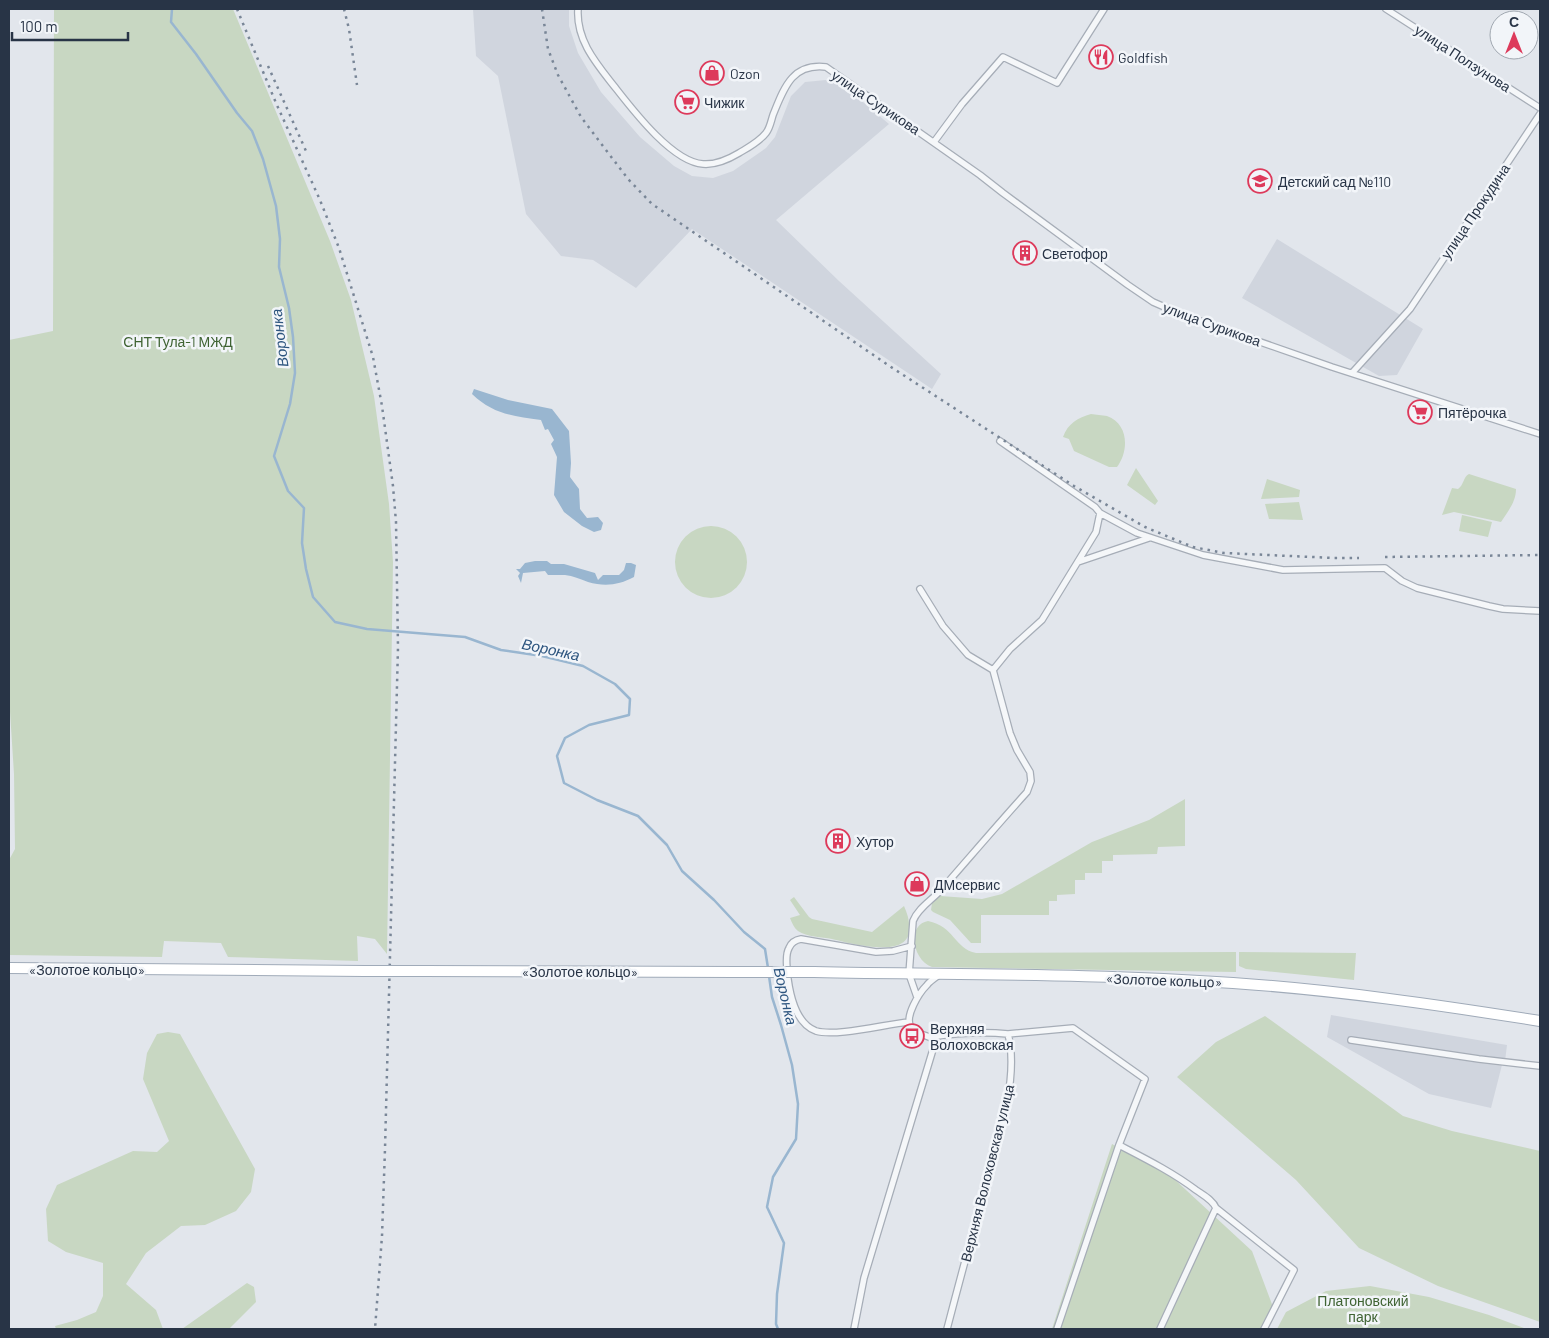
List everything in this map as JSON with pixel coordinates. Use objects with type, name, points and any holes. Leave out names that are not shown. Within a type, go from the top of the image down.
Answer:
[{"type":"main road","name":"«Золотое кольцо»","points":[[9,968],[814,972],[1144,978],[1235,983],[1342,993],[1540,1021]]},
{"type":"street","name":"улица Сурикова","points":[[578,9],[577,16],[584,43],[593,60],[634,111],[658,136],[676,152],[694,162],[705,164],[732,158],[756,144],[767,132],[781,95],[788,83],[806,68],[815,66],[826,67],[934,142],[1153,302],[1183,315],[1352,374],[1540,434]]},
{"type":"street","points":[[934,142],[962,104],[1003,57],[1056,83],[1104,9]]},
{"type":"street","name":"улица Ползунова","points":[[1386,9],[1540,108]]},
{"type":"street","name":"улица Прокудина","points":[[1352,374],[1410,309],[1540,114]]},
{"type":"street","points":[[1000,441],[1095,507],[1100,513],[1149,538],[1203,555],[1275,569],[1385,568],[1409,585],[1445,596],[1503,608],[1540,611]]},
{"type":"street","points":[[993,670],[1010,649],[1042,620],[1096,532],[1100,513]]},
{"type":"street","points":[[1078,562],[1149,538]]},
{"type":"street","points":[[917,997],[909,974],[913,921],[917,913],[939,891],[1030,787],[1030,772],[1017,750],[1010,733],[993,670],[968,655],[943,626],[920,589]]},
{"type":"street","points":[[909,1022],[840,1032],[814,1030],[801,1019],[794,1005],[786,960],[790,945],[801,938],[876,952],[893,951],[912,946]]},
{"type":"street","points":[[854,1329],[864,1278],[935,1044],[929,1037],[915,1031],[909,1022],[910,1015],[917,997],[940,974]]},
{"type":"street","points":[[929,1037],[969,1032],[1008,1034],[1073,1028],[1145,1079],[1119,1145],[1057,1329]]},
{"type":"street","name":"Верхняя Волоховская улица","points":[[947,1329],[1002,1124],[1011,1075],[1012,1048],[1008,1034]]},
{"type":"street","points":[[1351,1040],[1540,1066]]},
{"type":"street","points":[[1119,1145],[1166,1169],[1209,1199],[1216,1208],[1294,1270],[1264,1329]]},
{"type":"street","points":[[1160,1329],[1216,1208]]},
{"type":"shaded area","points":[[473,9],[569,9],[569,26],[578,53],[601,92],[640,137],[674,166],[692,176],[713,178],[733,171],[766,148],[775,137],[791,96],[805,82],[826,80],[845,87],[889,124],[776,220],[839,281],[941,374],[932,389],[692,229],[636,288],[593,260],[561,256],[526,214],[498,76],[476,56]]},
{"type":"shaded area","points":[[1277,239],[1423,329],[1397,375],[1379,376],[1242,298]]},
{"type":"shaded area","points":[[1331,1015],[1507,1045],[1505,1061],[1503,1061],[1491,1108],[1429,1094],[1327,1037]]},
{"type":"green space","name":"СНТ Тула-1 МЖД","points":[[54,9],[233,9],[330,241],[351,300],[374,396],[389,504],[393,562],[387,954],[375,939],[357,936],[358,961],[228,957],[221,943],[164,941],[162,957],[9,955],[9,860],[15,849],[14,774],[9,696],[9,340],[53,331]]},
{"type":"green space","points":[[1091,414],[1107,416],[1120,425],[1123,431],[1125,438],[1124,453],[1117,467],[1109,467],[1074,451],[1069,439],[1063,437],[1074,422]]},
{"type":"green space","points":[[1136,468],[1158,501],[1155,505],[1127,485]]},
{"type":"green space","points":[[1469,474],[1516,489],[1513,502],[1501,522],[1454,512],[1442,515],[1452,488],[1458,489]]},
{"type":"green space","points":[[1267,479],[1300,490],[1299,497],[1261,499]]},
{"type":"green space","points":[[1299,502],[1303,520],[1269,519],[1265,504]]},
{"type":"green space","points":[[1462,515],[1492,522],[1488,537],[1459,531]]},
{"type":"green space","points":[[711,526],[731,532],[741,542],[747,562],[741,582],[731,592],[711,598],[691,592],[681,582],[675,562],[681,542],[691,532]]},
{"type":"green space","points":[[1185,799],[1185,846],[1158,847],[1157,854],[1113,855],[1113,861],[1102,861],[1102,873],[1085,873],[1085,880],[1075,880],[1075,894],[1057,895],[1057,901],[1049,901],[1049,915],[981,915],[981,943],[971,943],[950,920],[931,910],[932,903],[940,896],[982,899],[1002,894],[1092,842],[1149,820]]},
{"type":"green space","points":[[794,897],[812,919],[872,932],[904,906],[909,932],[906,940],[898,945],[888,947],[863,946],[802,933],[793,925],[790,918],[800,915],[790,900]]},
{"type":"green space","points":[[928,921],[944,928],[963,947],[976,953],[1236,952],[1236,972],[932,967],[920,958],[915,943],[917,929],[921,924]]},
{"type":"green space","points":[[1239,952],[1356,953],[1354,980],[1246,969],[1239,966]]},
{"type":"green space","points":[[1265,1016],[1403,1116],[1452,1131],[1540,1151],[1540,1322],[1438,1286],[1359,1248],[1296,1180],[1177,1077],[1216,1042]]},
{"type":"green space","points":[[168,1032],[180,1034],[255,1169],[251,1192],[236,1211],[205,1225],[181,1226],[146,1253],[126,1284],[156,1310],[163,1329],[56,1329],[55,1326],[96,1312],[103,1296],[103,1263],[66,1252],[48,1241],[46,1209],[57,1185],[133,1151],[157,1152],[169,1141],[143,1079],[147,1053],[157,1034]]},
{"type":"green space","points":[[1112,1144],[1172,1177],[1252,1251],[1273,1307],[1261,1329],[1052,1329]]},
{"type":"green space","points":[[247,1283],[254,1287],[256,1302],[229,1329],[182,1329]]},
{"type":"green space","name":"Платоновский парк","points":[[1370,1286],[1429,1297],[1489,1315],[1527,1329],[1277,1329],[1286,1312],[1326,1291]]},
{"type":"water","points":[[474,389],[508,400],[552,409],[569,431],[570,477],[579,489],[580,509],[587,518],[598,517],[603,523],[601,530],[594,532],[582,526],[564,512],[554,495],[557,457],[551,444],[554,440],[548,429],[545,430],[541,420],[495,410],[472,394]]},
{"type":"water","points":[[535,561],[564,564],[595,573],[598,580],[603,575],[619,575],[624,570],[626,563],[636,565],[634,577],[612,584],[594,584],[565,575],[548,575],[545,571],[523,573],[521,583],[518,576],[520,573],[516,569],[520,569],[525,563]]},
{"type":"waterway","name":"Воронка","points":[[172,9],[171,22],[252,131],[263,159],[276,206],[280,239],[279,267],[289,308],[295,373],[290,404],[274,456],[288,491],[304,508],[302,543],[313,597],[335,622],[367,629],[465,637],[501,650],[542,656],[583,666],[615,684],[630,699],[629,715],[589,725],[565,738],[557,756],[564,783],[597,800],[638,816],[667,845],[682,871],[714,900],[744,932],[765,949],[768,968]]},
{"type":"waterway","name":"Воронка","points":[[769,976],[772,997],[792,1065],[798,1104],[796,1139],[773,1177],[767,1207],[784,1243],[777,1294],[776,1324],[778,1329]]},
{"type":"railway","points":[[237,9],[339,248],[373,357],[393,486],[396,522],[398,647],[385,1149],[382,1236],[375,1329]]},
{"type":"railway","points":[[344,9],[349,29],[357,85]]},
{"type":"railway","points":[[542,9],[548,49],[558,75],[581,117],[628,179],[652,204],[891,367],[1074,486],[1145,527],[1193,547],[1224,553],[1359,558]]},
{"type":"railway","points":[[268,66],[306,151]]},
{"type":"railway","points":[[1385,557],[1540,555]]},
{"type":"place","name":"Goldfish","points":[[1101,57]]},
{"type":"place","name":"Ozon","points":[[712,73]]},
{"type":"place","name":"Чижик","points":[[687,102]]},
{"type":"place","name":"Детский сад №110","points":[[1260,181]]},
{"type":"place","name":"Светофор","points":[[1025,253]]},
{"type":"place","name":"Пятёрочка","points":[[1420,412]]},
{"type":"place","name":"Хутор","points":[[838,841]]},
{"type":"place","name":"ДМсервис","points":[[917,884]]},
{"type":"place","name":"Верхняя Волоховская","points":[[912,1036]]}]
